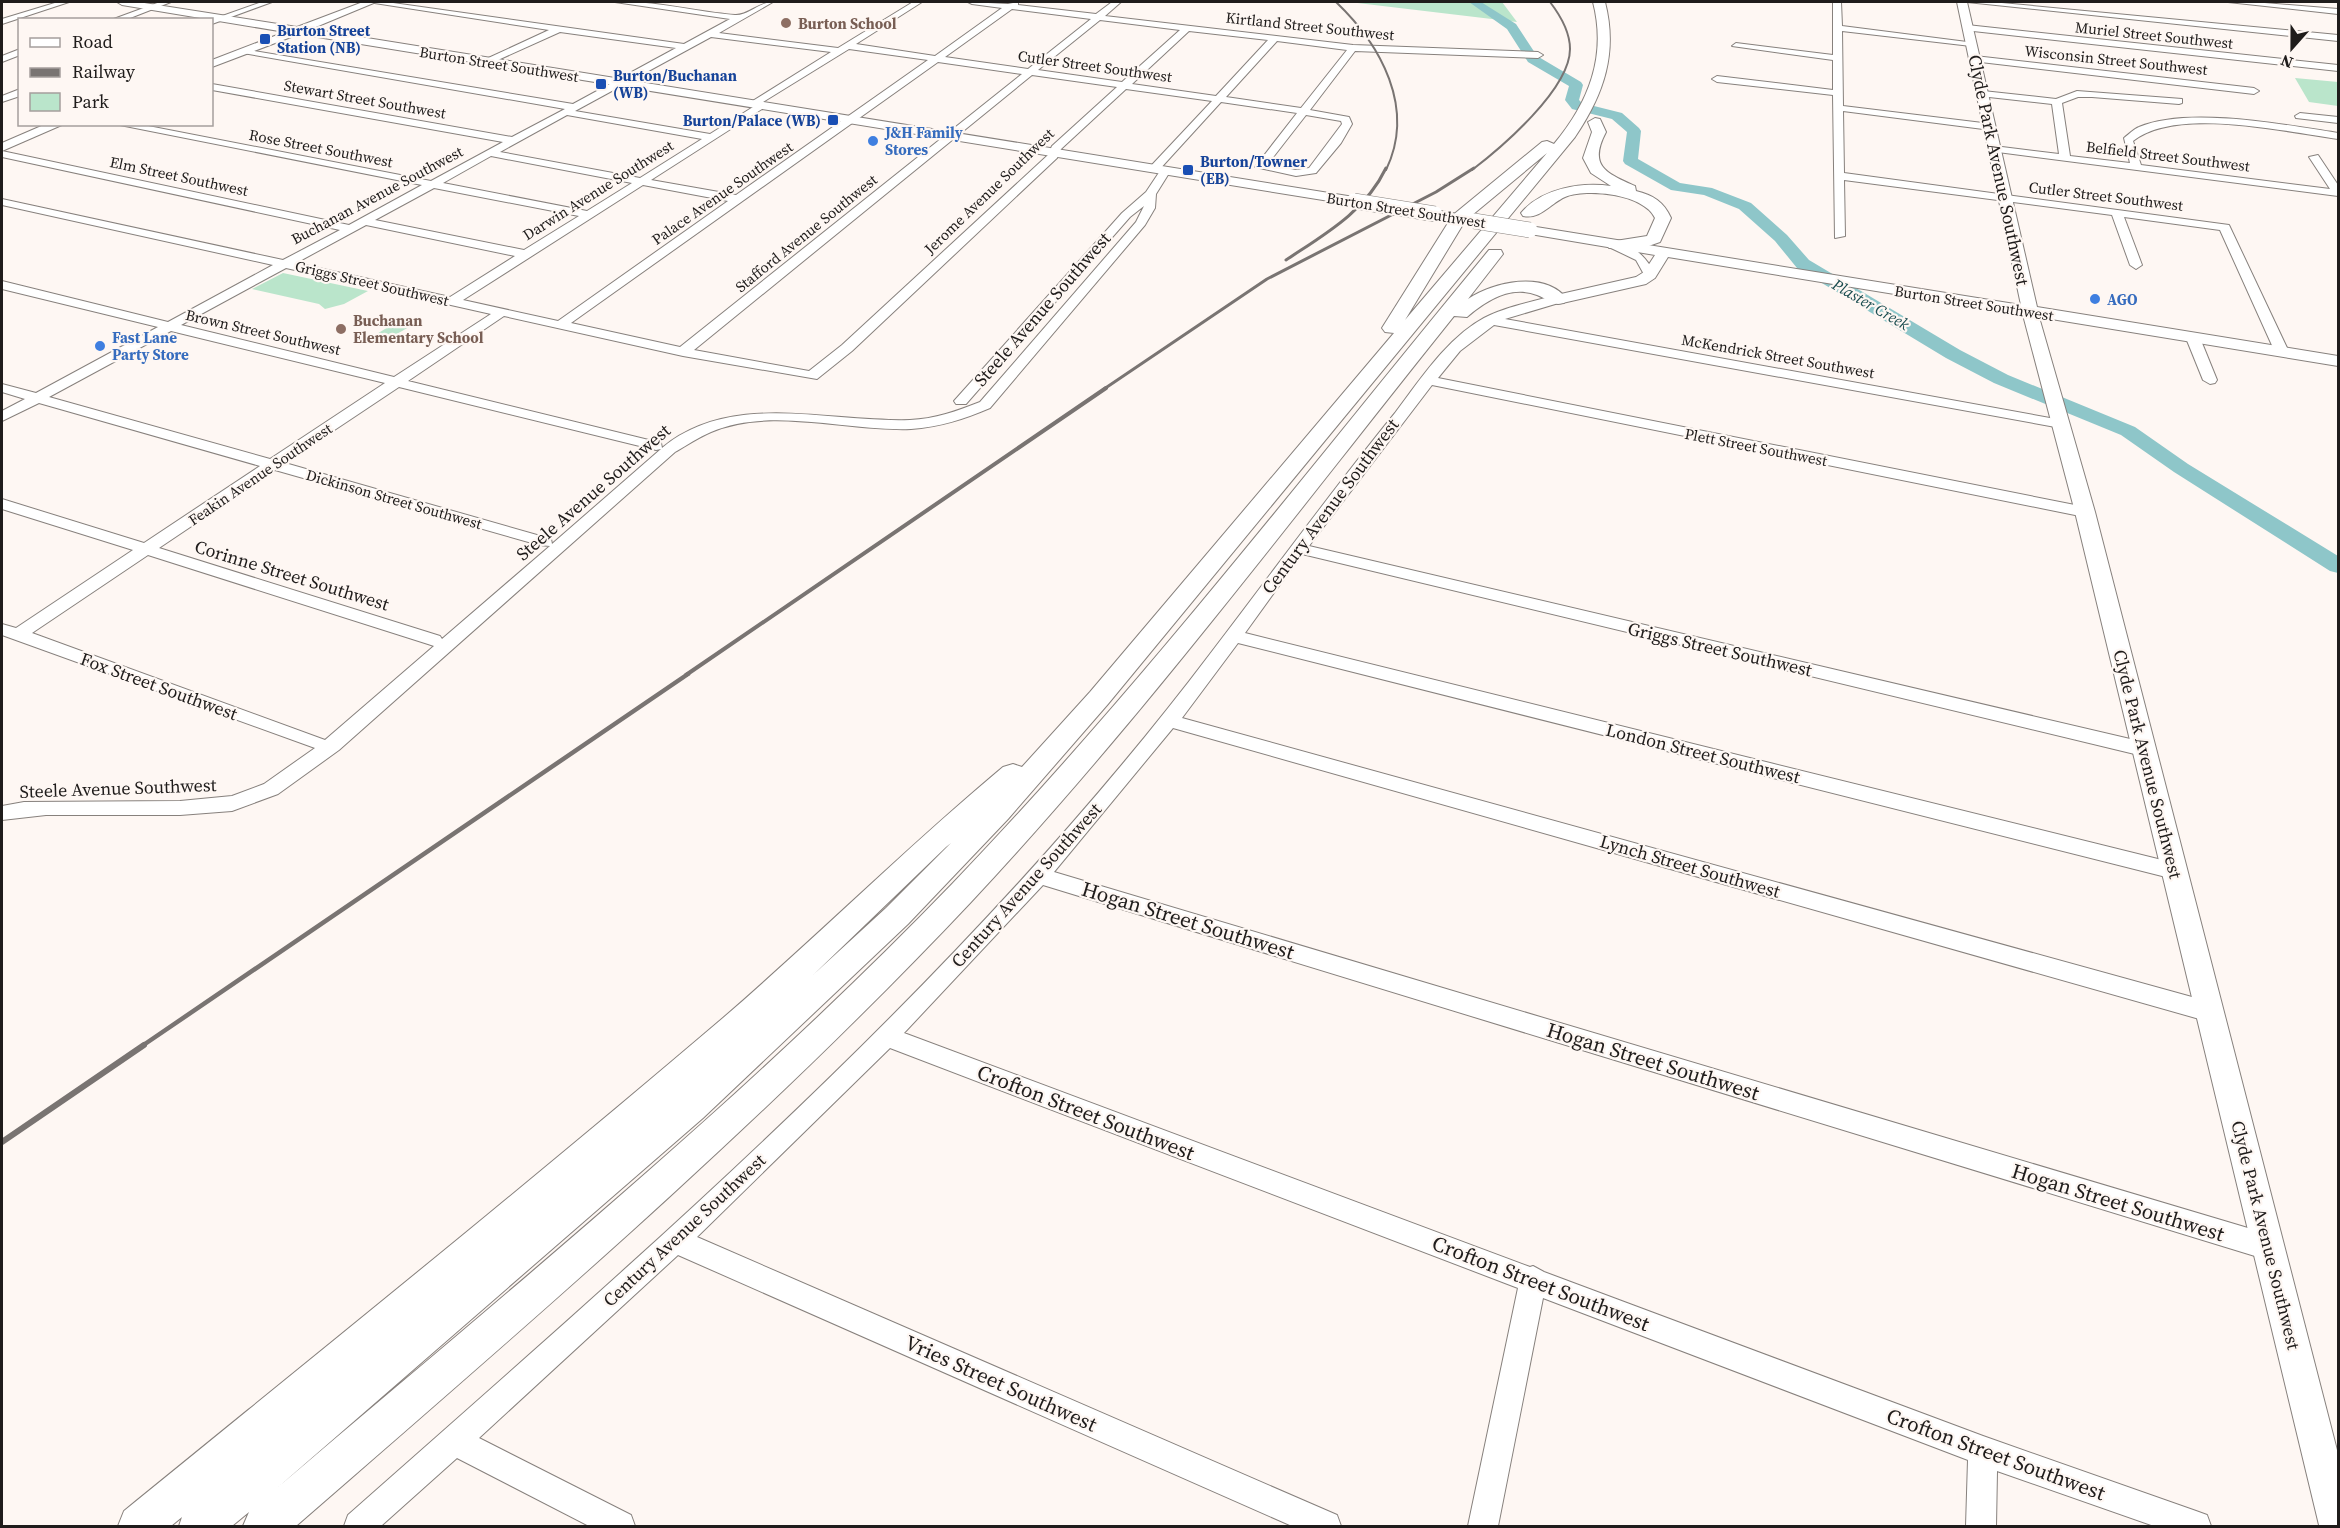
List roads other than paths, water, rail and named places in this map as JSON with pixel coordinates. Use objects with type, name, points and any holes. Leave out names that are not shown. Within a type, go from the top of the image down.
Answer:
[{"type":"highway","points":[[1572,156],[1590,116],[1600,77],[1606,41],[1599,2]]},
{"type":"highway","points":[[1614,79],[1617,65]]},
{"type":"highway","points":[[1320,436],[1353,380],[1388,332],[1452,233],[1590,116]]},
{"type":"highway","points":[[1590,116],[1599,132],[1590,152],[1596,168],[1609,178],[1661,203],[1672,214],[1674,230],[1664,253]]},
{"type":"highway","points":[[200,1527],[580,1203],[778,1029],[904,909],[998,812],[1099,698],[1590,116]]},
{"type":"highway","points":[[1530,221],[1557,175]]},
{"type":"highway","points":[[264,1527],[633,1206],[769,1082],[911,944],[1027,822],[1098,741],[1406,362],[1542,208],[1562,193],[1587,189],[1630,194],[1649,201],[1661,210],[1663,221],[1654,239],[1640,244],[1615,245]]},
{"type":"highway","points":[[1406,362],[1470,304],[1489,291],[1523,286],[1543,290],[1558,299]]},
{"type":"highway","points":[[139,1527],[611,1135],[760,1005],[936,839],[1099,698]]},
{"type":"main road","name":"Burton Street Southwest","points":[[122,2],[1467,220],[1530,221],[1615,245],[2338,361]]},
{"type":"main road","points":[[213,64],[372,2]]},
{"type":"main road","name":"Clyde Park Avenue Southwest","points":[[1962,2],[2030,312],[2085,512],[2338,1525]]},
{"type":"main road","points":[[2,147],[53,126]]},
{"type":"main road","points":[[1650,274],[1664,253]]},
{"type":"main road","name":"Century Avenue Southwest","points":[[1558,299],[1635,283],[1650,274]]},
{"type":"street","points":[[2,22],[65,2]]},
{"type":"street","points":[[120,18],[167,2]]},
{"type":"street","points":[[213,22],[268,2]]},
{"type":"street","points":[[372,2],[685,47]]},
{"type":"street","points":[[619,2],[738,18]]},
{"type":"street","name":"Buchanan Avenue Southwest","points":[[2,417],[769,2]]},
{"type":"street","name":"Darwin Avenue Southwest","points":[[452,301],[918,2]]},
{"type":"street","name":"Kirtland Street Southwest","points":[[972,2],[1014,4],[1098,18],[1276,37],[1353,48],[1538,55]]},
{"type":"street","name":"Stafford Avenue Southwest","points":[[683,352],[1117,2]]},
{"type":"street","points":[[1837,2],[1839,236]]},
{"type":"street","points":[[1971,2],[2338,39]]},
{"type":"street","points":[[2232,2],[2338,12]]},
{"type":"street","name":"Palace Avenue Southwest","points":[[560,325],[1014,4]]},
{"type":"street","name":"Jerome Avenue Southwest","points":[[812,376],[848,348],[1188,27]]},
{"type":"street","points":[[1837,28],[1971,43]]},
{"type":"street","name":"Muriel Street Southwest","points":[[1967,28],[2338,68]]},
{"type":"street","points":[[487,62],[558,29]]},
{"type":"street","name":"Cutler Street Southwest","points":[[709,34],[937,59],[1124,86],[1217,99],[1302,111],[1337,116],[1345,119],[1347,124],[1337,141],[1312,171],[1282,172],[1260,167],[1302,111]]},
{"type":"street","name":"Steele Avenue Southwest","points":[[2,813],[57,806],[137,809],[210,807],[247,800],[268,791],[297,774],[332,745],[670,449],[702,429],[742,419],[936,424],[968,415],[985,405],[1141,223],[1149,208],[1150,194],[1160,170],[1217,99],[1276,37]]},
{"type":"street","points":[[1736,46],[1837,58]]},
{"type":"street","points":[[1302,111],[1353,48]]},
{"type":"street","points":[[242,52],[711,136]]},
{"type":"street","points":[[2,58],[18,53]]},
{"type":"street","name":"Wisconsin Street Southwest","points":[[1975,60],[2254,91]]},
{"type":"street","points":[[1717,79],[1837,93]]},
{"type":"street","name":"Stewart Street Southwest","points":[[213,87],[512,140]]},
{"type":"street","points":[[2,99],[18,93]]},
{"type":"street","points":[[1983,94],[2057,102],[2077,94],[2179,101]]},
{"type":"street","points":[[2057,102],[2065,158]]},
{"type":"street","points":[[1839,108],[1991,127]]},
{"type":"street","points":[[2298,131],[2295,117],[2338,120]]},
{"type":"street","points":[[2136,167],[2128,140],[2136,130],[2148,125],[2203,121],[2338,136]]},
{"type":"street","name":"Rose Street Southwest","points":[[130,126],[587,214]]},
{"type":"street","name":"Belfield Street Southwest","points":[[1994,148],[2338,193]]},
{"type":"street","points":[[490,153],[738,200]]},
{"type":"street","name":"Elm Street Southwest","points":[[2,154],[349,228]]},
{"type":"street","points":[[2314,157],[2338,193]]},
{"type":"street","name":"Cutler Street Southwest","points":[[1840,176],[2007,200],[2035,200],[2225,227],[2282,352]]},
{"type":"street","points":[[961,401],[1126,215],[1150,194]]},
{"type":"street","name":"Griggs Street Southwest","points":[[2,202],[683,352],[812,376]]},
{"type":"street","points":[[2116,211],[2136,265]]},
{"type":"street","points":[[363,221],[525,254]]},
{"type":"street","points":[[1615,245],[1641,258],[1650,274]]},
{"type":"street","name":"Brown Street Southwest","points":[[2,285],[656,446]]},
{"type":"street","name":"Century Avenue Southwest","points":[[359,1527],[675,1240],[887,1037],[1038,875],[1170,721],[1297,548],[1462,340],[1489,320],[1520,308],[1558,299]]},
{"type":"street","name":"Feakin Avenue Southwest","points":[[9,632],[147,551],[502,312]]},
{"type":"street","name":"McKendrick Street Southwest","points":[[1489,320],[2058,412]]},
{"type":"street","points":[[2193,338],[2210,380]]},
{"type":"street","name":"Plett Street Southwest","points":[[1428,380],[2085,512]]},
{"type":"street","name":"Dickinson Street Southwest","points":[[2,388],[545,542]]},
{"type":"street","name":"Corinne Street Southwest","points":[[2,504],[434,640]]},
{"type":"street","name":"Griggs Street Southwest","points":[[1297,548],[2143,749]]},
{"type":"street","name":"Fox Street Southwest","points":[[9,632],[317,742]]},
{"type":"street","name":"London Street Southwest","points":[[1233,636],[2174,871]]},
{"type":"street","name":"Lynch Street Southwest","points":[[1170,721],[2210,1012]]},
{"type":"street","name":"Hogan Street Southwest","points":[[1038,875],[2268,1247]]},
{"type":"street","name":"Crofton Street Southwest","points":[[887,1037],[1533,1279],[1983,1451],[2196,1527]]},
{"type":"street","name":"Vries Street Southwest","points":[[675,1240],[1326,1527]]},
{"type":"street","points":[[1483,1527],[1533,1279]]},
{"type":"street","points":[[454,1441],[620,1527]]},
{"type":"street","points":[[1981,1527],[1983,1451]]},
{"type":"waterway","name":"Plaster Creek","points":[[1474,2],[1512,27],[1532,59],[1576,85],[1572,100],[1577,106],[1617,116],[1634,131],[1630,161],[1676,187],[1707,191],[1745,206],[1781,238],[1803,264],[1953,354],[2001,379],[2128,431],[2181,468],[2338,566]]},
{"type":"railway","points":[[1336,2],[1367,38],[1380,58],[1389,79],[1395,101],[1397,124],[1394,147],[1386,170]]},
{"type":"railway","points":[[1472,170],[1532,116],[1559,82],[1567,65],[1570,49],[1568,36],[1561,18],[1550,2]]},
{"type":"railway","points":[[1286,260],[1343,221],[1355,210],[1377,184],[1386,168]]},
{"type":"railway","points":[[1104,389],[1267,279],[1436,192],[1474,168]]},
{"type":"railway","points":[[686,675],[1106,388]]},
{"type":"railway","points":[[142,1046],[688,674]]},
{"type":"railway","points":[[2,1142],[144,1045]]},
{"type":"place","name":"Burton School","points":[[786,23]]},
{"type":"place","name":"Burton Street Station (NB)","points":[[265,39]]},
{"type":"place","name":"Burton/Buchanan (WB)","points":[[601,84]]},
{"type":"place","name":"Burton/Palace (WB)","points":[[833,120]]},
{"type":"place","name":"J&H Family Stores","points":[[873,141]]},
{"type":"place","name":"Burton/Towner (EB)","points":[[1188,170]]},
{"type":"place","name":"AGO","points":[[2095,299]]},
{"type":"place","name":"Buchanan Elementary School","points":[[341,329]]},
{"type":"place","name":"Fast Lane Party Store","points":[[100,346]]}]
